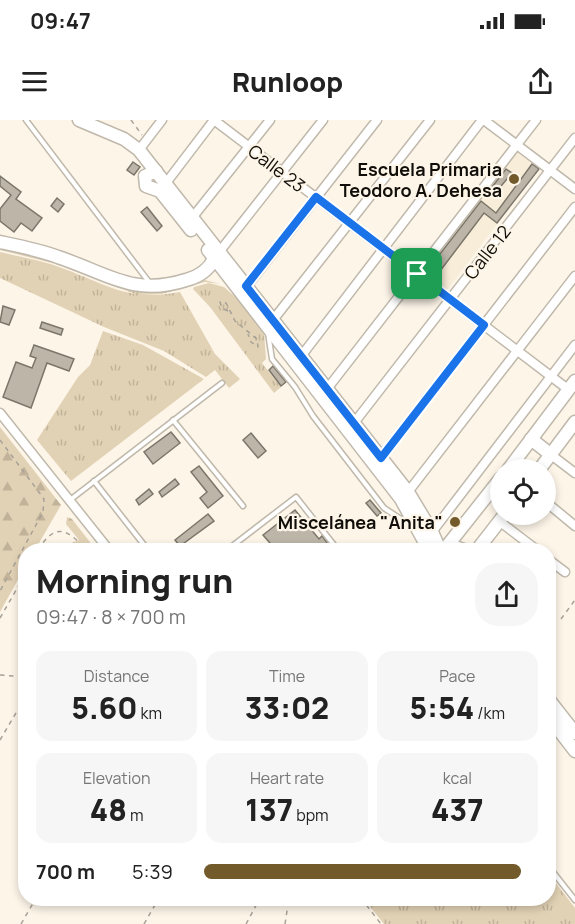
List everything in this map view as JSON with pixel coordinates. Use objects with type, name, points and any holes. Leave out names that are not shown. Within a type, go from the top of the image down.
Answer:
[{"type":"main road","points":[[80,120],[143,145],[156,171],[192,218],[232,284],[302,355],[408,492],[427,532],[428,543]]},
{"type":"main road","points":[[156,171],[150,171],[145,176],[146,186],[160,191],[246,286],[271,324],[401,499],[438,543]]},
{"type":"main road","points":[[0,242],[58,256],[153,287],[197,277],[219,278],[232,284]]},
{"type":"main road","points":[[197,277],[217,256]]},
{"type":"main road","points":[[516,459],[573,388]]},
{"type":"main road","points":[[547,459],[575,422]]},
{"type":"main road","points":[[531,439],[550,454]]},
{"type":"main road","points":[[449,543],[490,492]]},
{"type":"main road","points":[[482,543],[497,525]]},
{"type":"main road","points":[[556,709],[575,733]]},
{"type":"main road","points":[[556,726],[575,751]]},
{"type":"street","points":[[143,145],[162,120]]},
{"type":"street","points":[[165,183],[214,120]]},
{"type":"street","name":"Calle 23","points":[[214,120],[551,376],[573,388]]},
{"type":"street","points":[[192,218],[270,120]]},
{"type":"street","points":[[217,256],[323,120]]},
{"type":"street","points":[[246,286],[377,120]]},
{"type":"street","points":[[271,324],[430,120]]},
{"type":"street","points":[[302,355],[483,120],[575,189]]},
{"type":"street","points":[[327,389],[536,120]]},
{"type":"street","name":"Calle 12","points":[[354,423],[575,138]]},
{"type":"street","points":[[381,458],[575,207]]},
{"type":"street","points":[[408,492],[575,276]]},
{"type":"street","points":[[427,532],[575,345]]},
{"type":"street","points":[[0,413],[103,543]]},
{"type":"street","points":[[550,454],[575,473]]},
{"type":"street","points":[[556,510],[575,526]]},
{"type":"street","points":[[510,525],[529,543]]},
{"type":"street","points":[[556,565],[565,572]]},
{"type":"lane","points":[[26,120],[153,287]]},
{"type":"lane","points":[[133,279],[141,271]]},
{"type":"lane","points":[[271,324],[272,359],[295,387],[313,416],[384,508],[427,532]]},
{"type":"lane","points":[[69,501],[222,383]]},
{"type":"lane","points":[[173,420],[243,506]]},
{"type":"lane","points":[[94,481],[142,543]]},
{"type":"lane","points":[[236,543],[296,497],[332,543]]},
{"type":"lane","points":[[556,876],[575,900]]},
{"type":"path","points":[[131,120],[143,145]]},
{"type":"path","points":[[228,311],[248,334]]},
{"type":"path","points":[[0,440],[44,499],[43,512],[26,543]]},
{"type":"path","points":[[44,543],[52,534],[67,531],[80,543]]},
{"type":"path","points":[[0,591],[18,558]]},
{"type":"path","points":[[0,618],[18,587]]},
{"type":"path","points":[[561,619],[575,600]]},
{"type":"path","points":[[0,675],[18,676]]},
{"type":"path","points":[[0,740],[18,710]]},
{"type":"path","points":[[21,924],[31,906]]},
{"type":"path","points":[[144,924],[154,906]]},
{"type":"path","points":[[246,924],[256,906]]},
{"type":"path","points":[[285,924],[288,906]]},
{"type":"path","points":[[367,906],[381,924]]},
{"type":"shaded area","points":[[516,151],[539,169],[447,290],[424,272]]},
{"type":"green space","points":[[0,248],[40,256],[136,291],[158,292],[205,280],[220,284],[205,282],[162,294],[138,295],[56,264],[0,250]]},
{"type":"green space","points":[[0,252],[37,260],[117,290],[145,295],[180,292],[215,354],[240,379],[229,388],[215,370],[206,377],[164,351],[104,327],[0,278]]},
{"type":"green space","points":[[209,283],[224,287],[240,301],[264,332],[266,359],[262,363],[281,387],[274,393],[210,307],[193,289]]},
{"type":"green space","points":[[103,331],[143,345],[204,379],[71,481],[37,440],[78,377],[90,365]]},
{"type":"green space","points":[[0,427],[61,505],[39,543],[18,543],[18,580],[0,612]]},
{"type":"green space","points":[[67,517],[72,519],[91,543],[72,543],[79,540],[66,524]]},
{"type":"green space","points":[[556,883],[575,908],[575,924],[384,924],[370,906],[556,906]]},
{"type":"building","points":[[133,162],[140,167],[134,175],[127,170]]},
{"type":"building","points":[[532,164],[539,169],[497,223],[484,213],[434,279],[426,272],[481,201],[496,213]]},
{"type":"building","points":[[506,169],[512,173],[497,191],[492,187]]},
{"type":"building","points":[[0,176],[21,192],[16,199],[42,218],[32,231],[21,223],[14,232],[0,221],[0,209],[11,195],[0,186]]},
{"type":"building","points":[[57,198],[64,204],[58,212],[51,206]]},
{"type":"building","points":[[147,207],[162,226],[157,231],[141,212]]},
{"type":"building","points":[[3,306],[15,310],[9,325],[0,322]]},
{"type":"building","points":[[42,322],[63,329],[61,335],[40,328]]},
{"type":"building","points":[[34,345],[74,359],[69,371],[47,363],[31,408],[3,397],[16,362],[32,368],[36,358],[30,356]]},
{"type":"building","points":[[273,366],[286,382],[281,386],[269,370]]},
{"type":"building","points":[[171,432],[180,443],[153,464],[144,452]]},
{"type":"building","points":[[251,433],[266,451],[258,458],[243,440]]},
{"type":"building","points":[[199,466],[223,496],[208,508],[200,498],[207,492],[191,472]]},
{"type":"building","points":[[175,479],[179,484],[162,497],[159,492]]},
{"type":"building","points":[[149,489],[153,494],[139,505],[136,500]]},
{"type":"building","points":[[370,500],[381,513],[377,516],[366,503]]},
{"type":"building","points":[[295,510],[319,539],[322,536],[327,543],[270,543],[263,535]]},
{"type":"building","points":[[208,514],[214,521],[184,543],[178,543],[175,540]]},
{"type":"place","name":"Escuela Primaria Teodoro A. Dehesa","points":[[514,179]]},
{"type":"place","name":"Miscelánea \"Anita\"","points":[[455,522]]},
{"type":"route","points":[[316,197],[417,274],[484,325],[381,458],[246,286],[316,197]]}]
